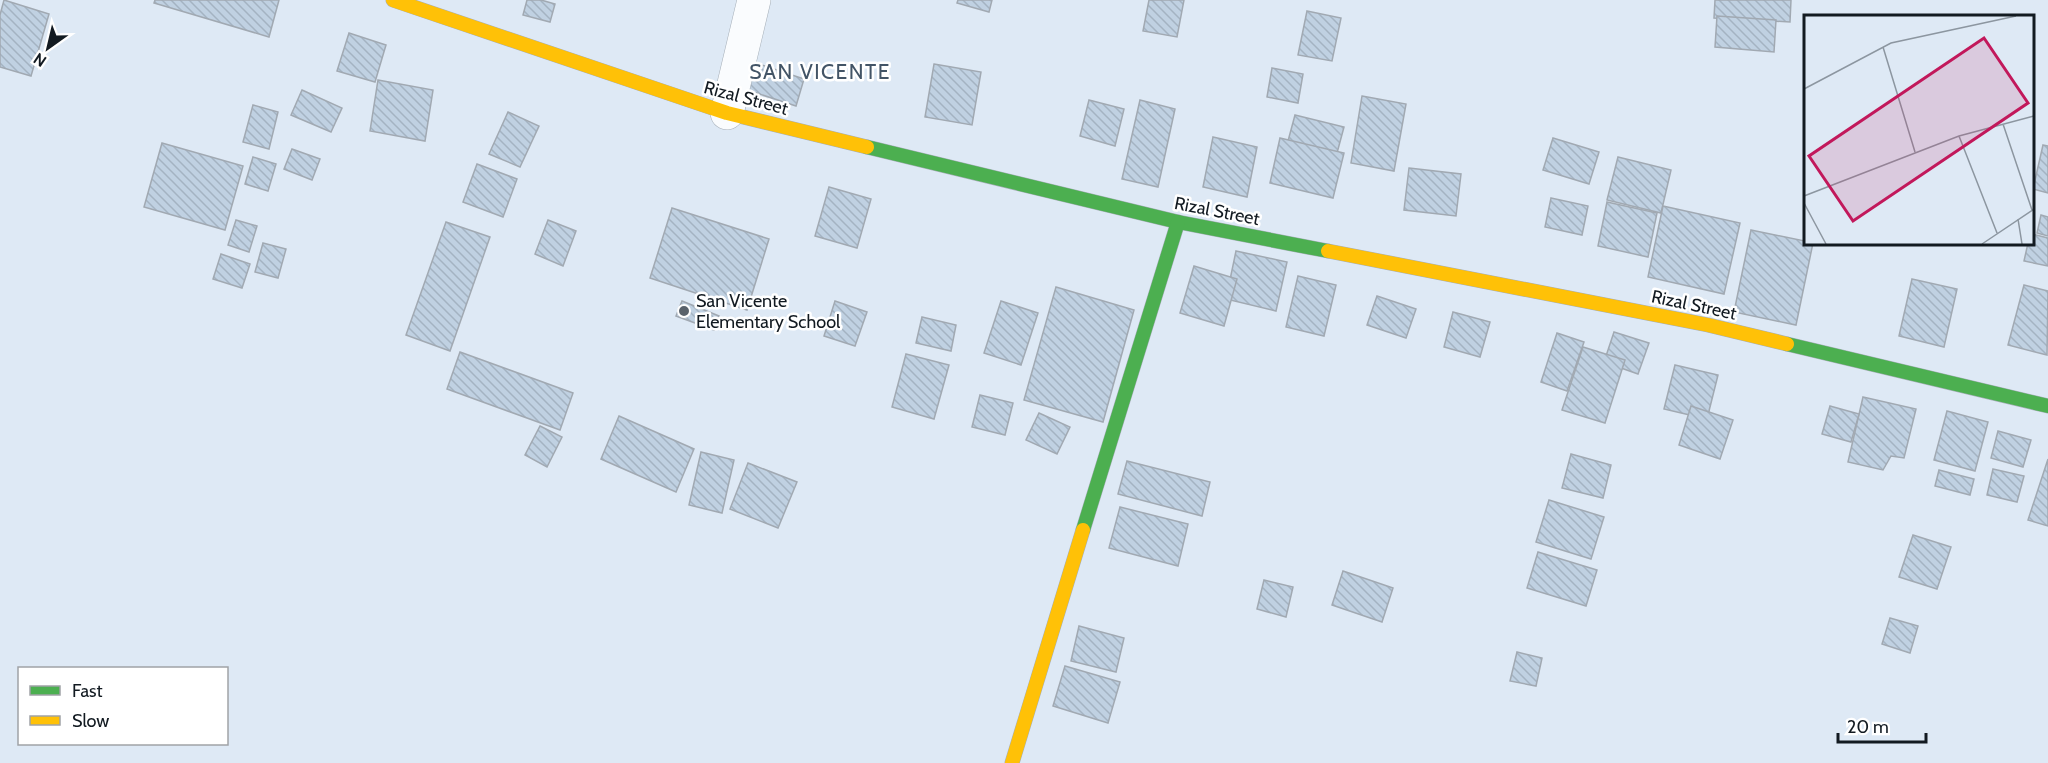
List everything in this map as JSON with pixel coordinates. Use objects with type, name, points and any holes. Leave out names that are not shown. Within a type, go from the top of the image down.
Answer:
[{"type":"street","name":"Rizal Street","points":[[393,0],[728,113],[1178,222],[1708,325],[2048,406]]},
{"type":"street","points":[[728,113],[754,0]]},
{"type":"street","points":[[1012,763],[1178,222]]},
{"type":"building","points":[[4,0],[49,14],[31,76],[0,67],[0,15]]},
{"type":"building","points":[[155,0],[279,0],[269,37],[154,3]]},
{"type":"building","points":[[527,0],[541,0],[555,4],[550,22],[523,15]]},
{"type":"building","points":[[958,0],[992,0],[989,12],[957,3]]},
{"type":"building","points":[[1149,0],[1184,0],[1177,37],[1143,31]]},
{"type":"building","points":[[1715,0],[1791,0],[1790,22],[1714,18]]},
{"type":"building","points":[[1307,11],[1341,18],[1332,61],[1298,55]]},
{"type":"building","points":[[1717,16],[1776,20],[1774,52],[1715,47]]},
{"type":"building","points":[[349,33],[386,45],[375,82],[337,71]]},
{"type":"building","points":[[753,62],[804,79],[796,106],[744,89]]},
{"type":"building","points":[[934,64],[981,72],[972,125],[925,117]]},
{"type":"building","points":[[1272,68],[1303,74],[1298,103],[1267,97]]},
{"type":"building","points":[[378,80],[433,90],[425,141],[370,131]]},
{"type":"building","points":[[302,90],[342,108],[331,132],[291,115]]},
{"type":"building","points":[[1362,96],[1406,104],[1394,171],[1351,163]]},
{"type":"building","points":[[1089,100],[1124,109],[1115,146],[1080,136]]},
{"type":"building","points":[[1140,100],[1175,109],[1158,187],[1122,179]]},
{"type":"building","points":[[253,105],[278,112],[269,149],[243,142]]},
{"type":"building","points":[[508,112],[539,126],[520,167],[489,154]]},
{"type":"building","points":[[1295,115],[1344,127],[1337,153],[1288,141]]},
{"type":"building","points":[[1213,137],[1257,147],[1247,197],[1203,187]]},
{"type":"building","points":[[1280,138],[1344,153],[1333,198],[1270,183]]},
{"type":"building","points":[[1553,138],[1599,152],[1589,184],[1543,170]]},
{"type":"building","points":[[162,143],[243,166],[225,230],[144,207]]},
{"type":"building","points":[[2043,145],[2048,146],[2048,193],[2033,189]]},
{"type":"building","points":[[292,149],[320,159],[312,180],[284,169]]},
{"type":"building","points":[[253,157],[276,164],[268,191],[245,184]]},
{"type":"building","points":[[1618,157],[1671,170],[1661,213],[1607,200]]},
{"type":"building","points":[[477,164],[517,179],[503,217],[463,202]]},
{"type":"building","points":[[1409,168],[1461,174],[1456,216],[1404,210]]},
{"type":"building","points":[[829,187],[871,199],[857,248],[815,236]]},
{"type":"building","points":[[1551,198],[1588,206],[1582,235],[1545,227]]},
{"type":"building","points":[[1607,202],[1657,213],[1648,257],[1598,246]]},
{"type":"building","points":[[1663,206],[1740,223],[1724,294],[1648,277]]},
{"type":"building","points":[[672,208],[769,239],[747,310],[650,278]]},
{"type":"building","points":[[2041,215],[2048,217],[2048,236],[2037,233]]},
{"type":"building","points":[[236,220],[257,226],[249,252],[228,245]]},
{"type":"building","points":[[548,220],[576,231],[563,266],[535,254]]},
{"type":"building","points":[[446,222],[490,237],[450,351],[406,335]]},
{"type":"building","points":[[1751,230],[1804,241],[1804,244],[1813,244],[1796,325],[1734,312]]},
{"type":"building","points":[[2033,234],[2048,238],[2048,266],[2024,261],[2028,244],[2033,244]]},
{"type":"building","points":[[263,243],[286,249],[278,278],[255,272]]},
{"type":"building","points":[[1236,251],[1287,262],[1276,311],[1226,299]]},
{"type":"building","points":[[221,254],[250,264],[242,288],[213,279]]},
{"type":"building","points":[[1194,266],[1237,279],[1224,326],[1180,313]]},
{"type":"building","points":[[1298,276],[1336,285],[1324,336],[1286,327]]},
{"type":"building","points":[[1912,279],[1957,289],[1944,347],[1899,336]]},
{"type":"building","points":[[2024,285],[2048,291],[2047,355],[2008,345]]},
{"type":"building","points":[[1056,287],[1134,310],[1103,422],[1024,400]]},
{"type":"building","points":[[1377,296],[1416,309],[1406,338],[1367,325]]},
{"type":"building","points":[[682,301],[719,316],[714,330],[676,316]]},
{"type":"building","points":[[835,301],[867,312],[855,346],[824,336]]},
{"type":"building","points":[[1001,301],[1038,313],[1021,365],[984,353]]},
{"type":"building","points":[[1453,312],[1490,322],[1480,357],[1444,347]]},
{"type":"building","points":[[922,317],[956,325],[951,351],[916,343]]},
{"type":"building","points":[[1614,332],[1649,343],[1638,374],[1604,362]]},
{"type":"building","points":[[1557,333],[1584,342],[1567,391],[1541,382]]},
{"type":"building","points":[[1583,347],[1625,360],[1605,423],[1562,410]]},
{"type":"building","points":[[460,352],[573,393],[560,430],[447,389]]},
{"type":"building","points":[[906,354],[949,365],[934,419],[892,407]]},
{"type":"building","points":[[1675,365],[1718,375],[1707,419],[1664,409]]},
{"type":"building","points":[[980,395],[1013,403],[1005,435],[972,427]]},
{"type":"building","points":[[1863,397],[1916,409],[1904,458],[1891,456],[1883,470],[1848,462]]},
{"type":"building","points":[[1691,406],[1733,420],[1720,459],[1679,445]]},
{"type":"building","points":[[1830,406],[1859,414],[1851,442],[1822,434]]},
{"type":"building","points":[[1947,411],[1988,422],[1975,471],[1934,460]]},
{"type":"building","points":[[1039,413],[1070,427],[1057,454],[1026,440]]},
{"type":"building","points":[[619,416],[694,449],[676,492],[601,459]]},
{"type":"building","points":[[540,426],[562,437],[547,467],[525,455]]},
{"type":"building","points":[[1998,431],[2031,440],[2023,467],[1991,458]]},
{"type":"building","points":[[701,452],[734,460],[722,513],[689,505]]},
{"type":"building","points":[[1571,454],[1611,465],[1603,498],[1562,488]]},
{"type":"building","points":[[2048,459],[2048,526],[2028,520]]},
{"type":"building","points":[[1127,461],[1210,482],[1202,516],[1118,494]]},
{"type":"building","points":[[748,463],[797,482],[778,528],[730,509]]},
{"type":"building","points":[[1993,469],[2024,476],[2017,502],[1987,495]]},
{"type":"building","points":[[1939,470],[1974,479],[1970,495],[1935,486]]},
{"type":"building","points":[[1549,500],[1604,517],[1591,559],[1536,542]]},
{"type":"building","points":[[1120,507],[1188,524],[1178,566],[1109,548]]},
{"type":"building","points":[[1913,535],[1951,547],[1937,589],[1899,577]]},
{"type":"building","points":[[1538,552],[1597,570],[1586,606],[1527,588]]},
{"type":"building","points":[[1343,571],[1393,588],[1382,622],[1332,605]]},
{"type":"building","points":[[1264,580],[1293,587],[1286,617],[1257,609]]},
{"type":"building","points":[[1890,618],[1918,626],[1910,653],[1882,644]]},
{"type":"building","points":[[1079,626],[1124,638],[1116,672],[1071,661]]},
{"type":"building","points":[[1517,652],[1542,658],[1536,686],[1510,681]]},
{"type":"building","points":[[1065,666],[1120,682],[1108,723],[1053,706]]},
{"type":"traffic: fast","points":[[867,147],[1178,222],[1328,251]]},
{"type":"traffic: fast","points":[[1083,530],[1178,222]]},
{"type":"traffic: fast","points":[[1787,344],[2048,406]]},
{"type":"traffic: slow","points":[[393,0],[727,113],[867,147]]},
{"type":"traffic: slow","points":[[1328,251],[1708,325],[1787,344]]},
{"type":"traffic: slow","points":[[1012,763],[1083,530]]},
{"type":"place","name":"San Vicente Elementary School","points":[[684,311]]},
{"type":"district","name":"SAN VICENTE","points":[[820,71]]}]
